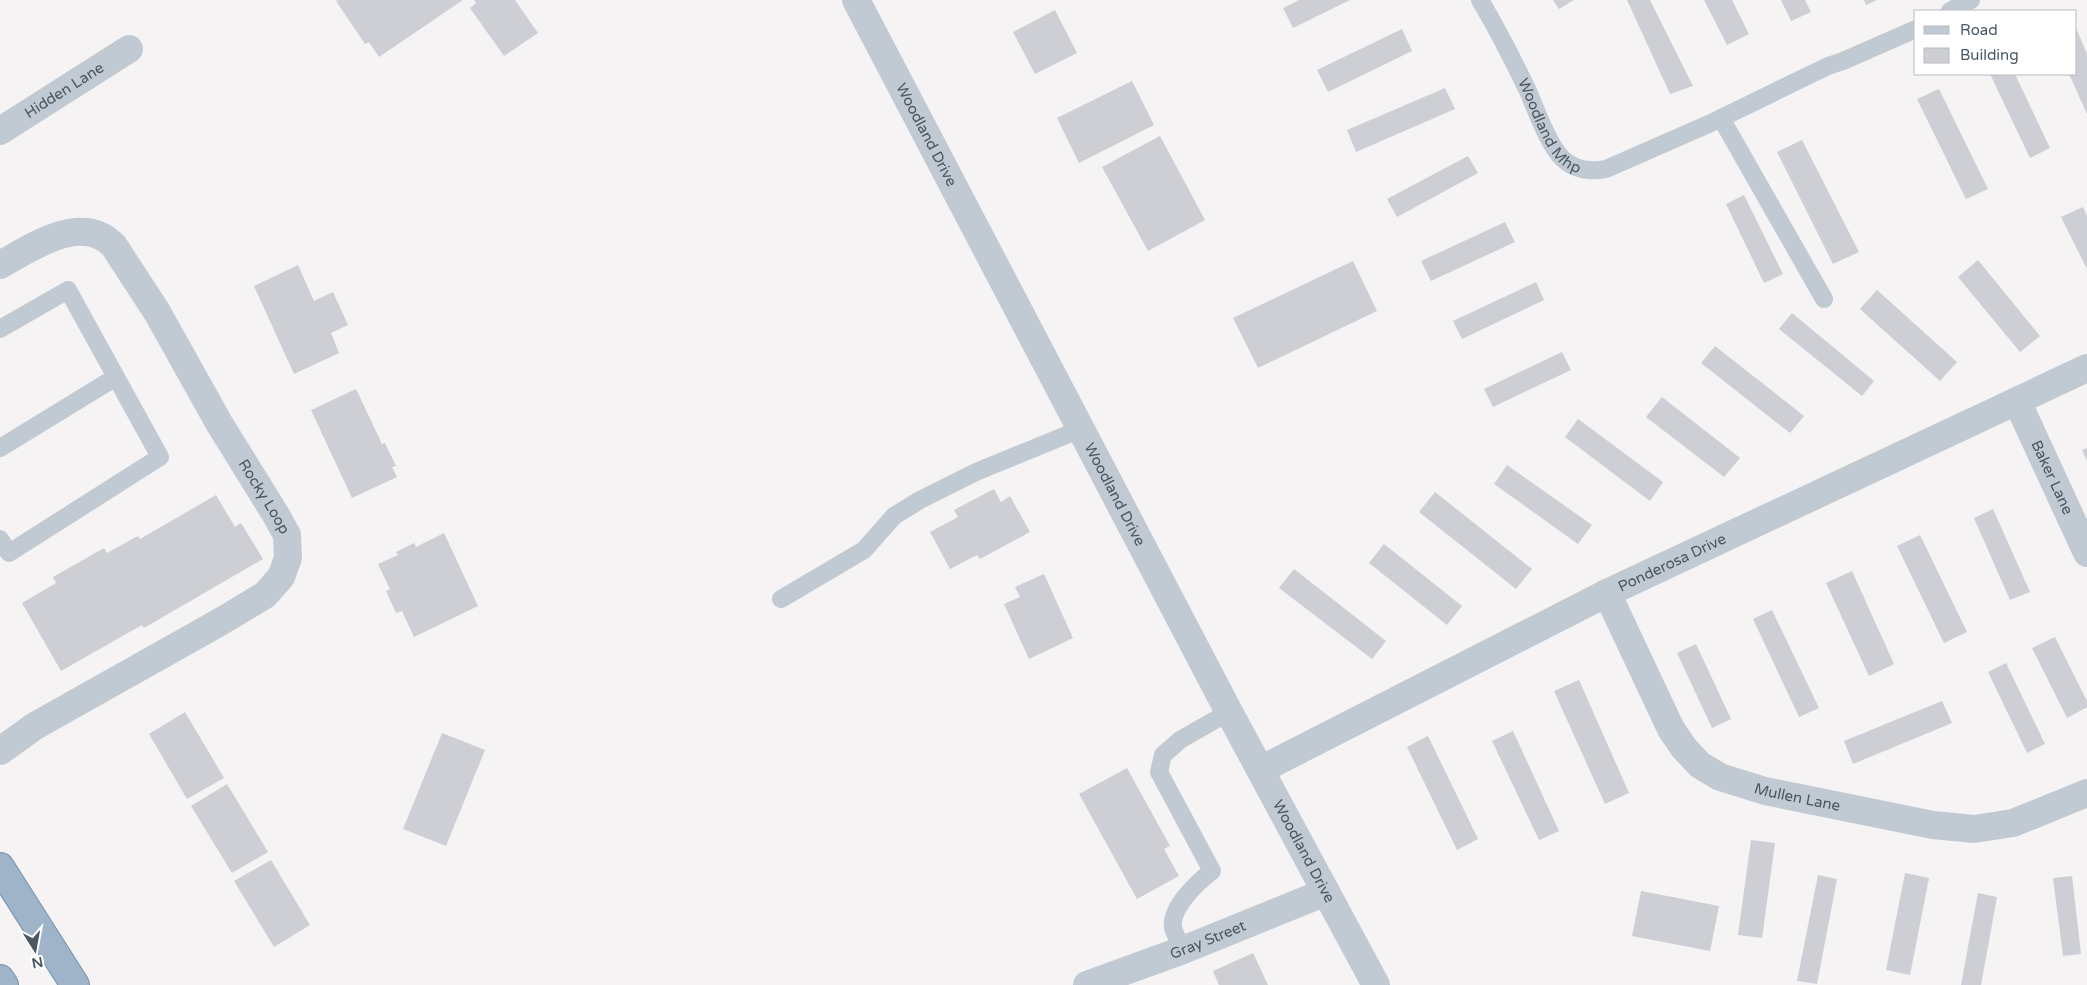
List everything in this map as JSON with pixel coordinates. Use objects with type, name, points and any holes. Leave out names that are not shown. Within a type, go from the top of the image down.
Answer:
[{"type":"highway","points":[[0,867],[75,985]]},
{"type":"highway","points":[[0,979],[4,985]]},
{"type":"street","name":"Woodland Drive","points":[[856,0],[1229,712],[1262,769],[1376,985]]},
{"type":"street","name":"Hidden Lane","points":[[0,131],[129,49]]},
{"type":"street","name":"Rocky Loop","points":[[0,265],[58,235],[79,231],[95,232],[106,237],[114,246],[157,312],[219,423],[276,515],[287,535],[288,558],[281,577],[265,595],[212,627],[35,726],[0,751]]},
{"type":"street","name":"Ponderosa Drive","points":[[1262,769],[1607,593],[2087,368]]},
{"type":"street","name":"Baker Lane","points":[[2017,401],[2087,553]]},
{"type":"street","name":"Mullen Lane","points":[[1607,593],[1671,728],[1684,748],[1700,764],[1720,777],[1765,791],[1914,821],[1974,829],[2013,823],[2087,793]]},
{"type":"street","name":"Gray Street","points":[[1087,985],[1183,950],[1326,892]]},
{"type":"lane","name":"Woodland Mhp","points":[[1480,0],[1504,42],[1549,137],[1563,159],[1580,169],[1595,171],[1606,169],[1721,118],[1828,66],[1914,30]]},
{"type":"lane","points":[[1952,10],[1972,0]]},
{"type":"lane","points":[[1721,118],[1824,299]]},
{"type":"lane","points":[[0,328],[68,290],[160,457],[9,553],[0,539]]},
{"type":"lane","points":[[0,448],[116,377]]},
{"type":"lane","points":[[781,599],[864,550],[894,516],[920,500],[976,472],[1081,429]]},
{"type":"lane","points":[[1183,950],[1173,927],[1176,912],[1195,885],[1212,871],[1159,772],[1163,755],[1180,740],[1229,712]]},
{"type":"building","points":[[463,0],[379,57],[369,42],[365,44],[336,1]]},
{"type":"building","points":[[474,0],[515,0],[538,33],[504,56],[470,8],[476,3]]},
{"type":"building","points":[[1299,0],[1350,0],[1293,28],[1283,8]]},
{"type":"building","points":[[1553,0],[1574,0],[1559,9]]},
{"type":"building","points":[[1627,0],[1650,0],[1693,86],[1670,94]]},
{"type":"building","points":[[1704,0],[1732,0],[1749,34],[1727,45]]},
{"type":"building","points":[[1781,0],[1805,0],[1811,12],[1791,21]]},
{"type":"building","points":[[1864,0],[1877,0],[1866,5]]},
{"type":"building","points":[[1055,10],[1077,53],[1035,74],[1013,32]]},
{"type":"building","points":[[1402,29],[1412,51],[1328,92],[1317,70]]},
{"type":"building","points":[[2077,30],[2087,54],[2087,114],[2069,75],[2077,75]]},
{"type":"building","points":[[1990,75],[2015,75],[2050,148],[2030,158]]},
{"type":"building","points":[[1132,81],[1154,125],[1079,163],[1057,118]]},
{"type":"building","points":[[1445,88],[1455,109],[1356,152],[1347,130]]},
{"type":"building","points":[[1939,89],[1988,189],[1966,199],[1917,99]]},
{"type":"building","points":[[1160,136],[1205,220],[1148,251],[1102,167]]},
{"type":"building","points":[[1802,140],[1859,252],[1833,264],[1777,152]]},
{"type":"building","points":[[1468,156],[1478,173],[1397,217],[1387,199]]},
{"type":"building","points":[[1744,195],[1783,274],[1764,283],[1726,204]]},
{"type":"building","points":[[2083,207],[2087,216],[2087,269],[2061,217]]},
{"type":"building","points":[[1505,222],[1515,242],[1431,281],[1421,261]]},
{"type":"building","points":[[1978,260],[2040,336],[2020,352],[1958,277]]},
{"type":"building","points":[[1353,261],[1377,311],[1258,368],[1233,318]]},
{"type":"building","points":[[298,265],[314,301],[333,292],[348,325],[331,333],[339,353],[294,374],[254,286]]},
{"type":"building","points":[[1536,282],[1544,300],[1462,339],[1453,321]]},
{"type":"building","points":[[1877,290],[1957,362],[1940,381],[1860,309]]},
{"type":"building","points":[[1792,313],[1874,381],[1862,396],[1779,329]]},
{"type":"building","points":[[1715,346],[1804,416],[1790,433],[1701,363]]},
{"type":"building","points":[[1562,352],[1571,370],[1493,407],[1484,389]]},
{"type":"building","points":[[356,389],[382,444],[385,443],[396,466],[392,467],[397,477],[352,498],[311,410]]},
{"type":"building","points":[[1662,397],[1740,458],[1724,477],[1646,417]]},
{"type":"building","points":[[1578,419],[1663,482],[1650,501],[1565,437]]},
{"type":"building","points":[[2087,448],[2087,461],[2082,450]]},
{"type":"building","points":[[1507,465],[1592,525],[1578,544],[1494,484]]},
{"type":"building","points":[[994,489],[1001,502],[1010,496],[1030,532],[980,559],[977,555],[950,569],[930,532],[958,517],[954,510]]},
{"type":"building","points":[[1435,492],[1532,569],[1516,589],[1419,512]]},
{"type":"building","points":[[216,495],[235,527],[241,523],[263,559],[144,628],[142,625],[61,671],[22,603],[56,583],[53,577],[104,548],[107,553],[138,536],[140,539]]},
{"type":"building","points":[[1993,509],[2030,592],[2010,600],[1974,518]]},
{"type":"building","points":[[444,533],[478,606],[414,637],[402,611],[396,613],[386,591],[390,589],[378,564],[398,555],[396,552],[414,543],[416,547]]},
{"type":"building","points":[[1920,535],[1967,632],[1944,643],[1897,546]]},
{"type":"building","points":[[1384,544],[1462,606],[1447,625],[1369,563]]},
{"type":"building","points":[[1294,569],[1386,641],[1372,659],[1279,588]]},
{"type":"building","points":[[1852,571],[1894,664],[1869,676],[1826,583]]},
{"type":"building","points":[[1044,574],[1073,638],[1029,659],[1004,604],[1020,597],[1015,587]]},
{"type":"building","points":[[1772,610],[1819,708],[1799,717],[1753,619]]},
{"type":"building","points":[[2055,637],[2087,701],[2087,707],[2067,718],[2032,648]]},
{"type":"building","points":[[1696,644],[1731,719],[1712,728],[1677,653]]},
{"type":"building","points":[[2006,663],[2045,744],[2027,753],[1988,672]]},
{"type":"building","points":[[1579,680],[1629,793],[1605,804],[1554,691]]},
{"type":"building","points":[[1942,701],[1952,723],[1853,764],[1844,741]]},
{"type":"building","points":[[185,712],[224,778],[187,799],[149,734]]},
{"type":"building","points":[[1513,731],[1559,831],[1539,840],[1492,741]]},
{"type":"building","points":[[442,733],[485,750],[446,846],[403,829]]},
{"type":"building","points":[[1428,736],[1478,839],[1457,850],[1407,747]]},
{"type":"building","points":[[1127,768],[1170,846],[1164,849],[1179,876],[1137,899],[1079,794]]},
{"type":"building","points":[[227,784],[268,852],[232,873],[191,806]]},
{"type":"building","points":[[1751,840],[1775,843],[1762,938],[1738,935]]},
{"type":"building","points":[[271,860],[310,925],[274,947],[234,881]]},
{"type":"building","points":[[1905,873],[1929,878],[1910,975],[1886,970]]},
{"type":"building","points":[[1818,875],[1837,879],[1817,984],[1797,981]]},
{"type":"building","points":[[2072,876],[2081,954],[2063,956],[2053,878]]},
{"type":"building","points":[[1641,891],[1719,906],[1710,951],[1632,936]]},
{"type":"building","points":[[1978,893],[1997,897],[1981,985],[1961,985]]},
{"type":"building","points":[[1253,953],[1268,985],[1219,985],[1213,971]]}]
